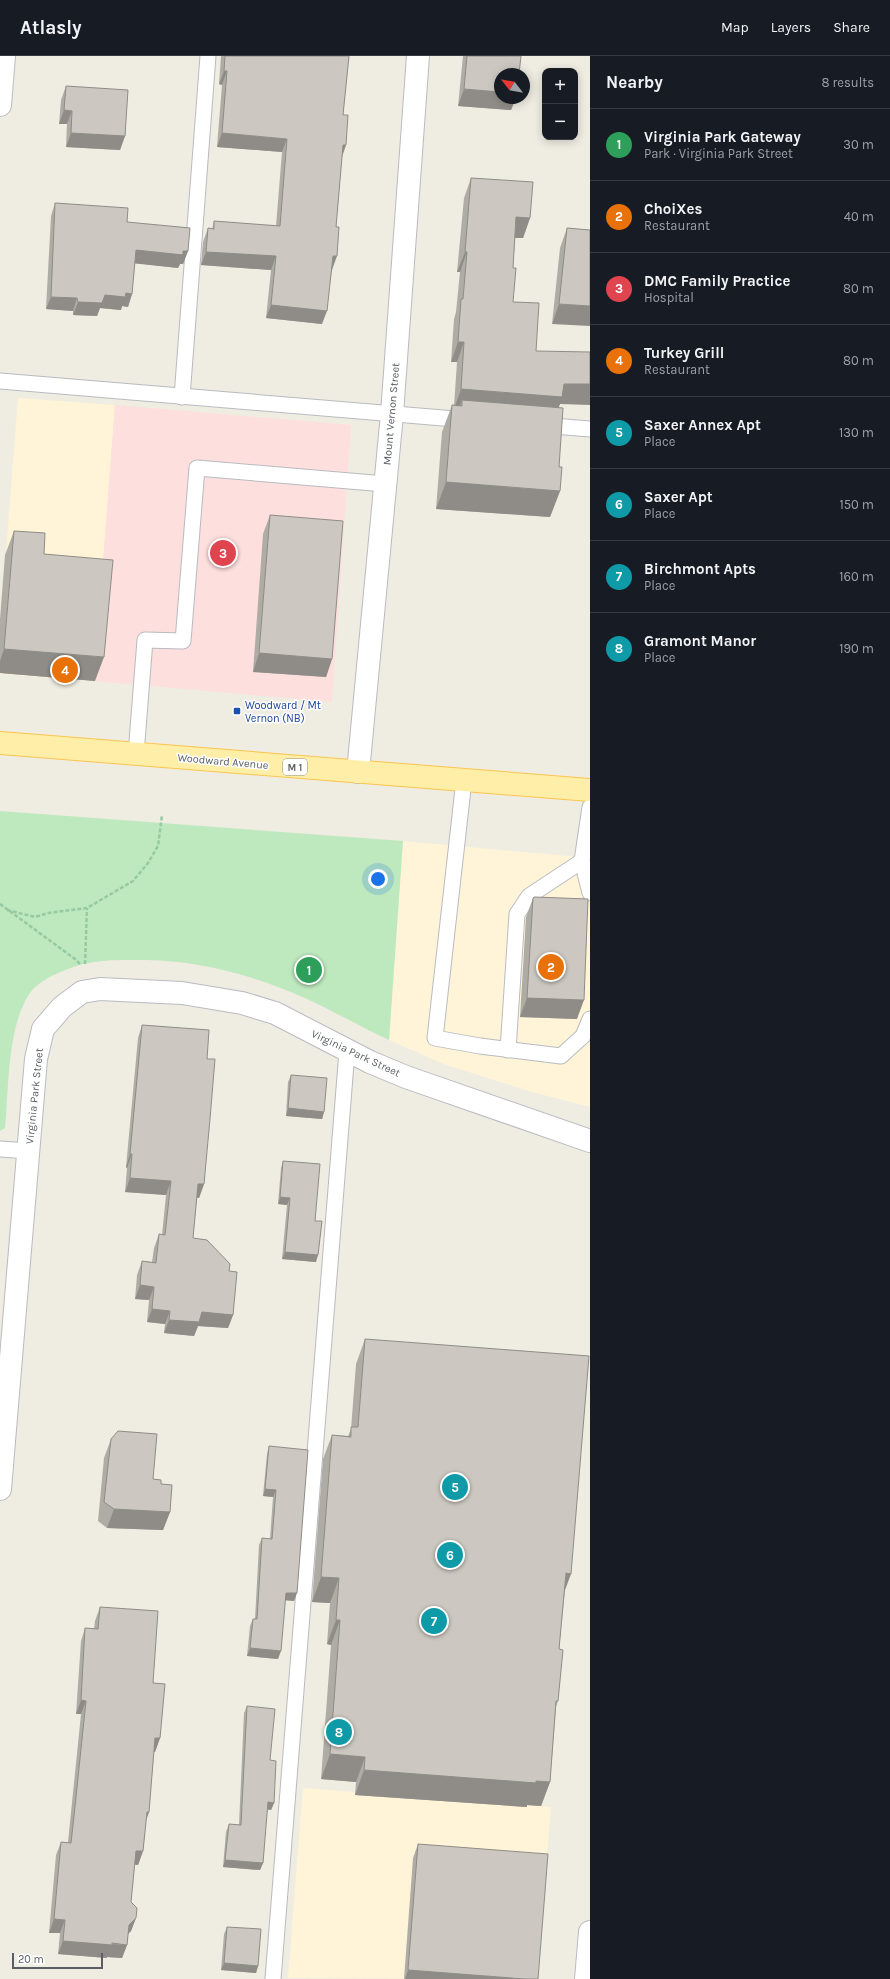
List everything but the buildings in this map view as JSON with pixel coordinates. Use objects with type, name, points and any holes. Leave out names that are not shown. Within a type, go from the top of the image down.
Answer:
[{"type":"main road","name":"Woodward Avenue","points":[[0,744],[590,790]]},
{"type":"street","points":[[0,105],[4,56]]},
{"type":"street","name":"Mount Vernon Street","points":[[358,772],[392,414],[418,56]]},
{"type":"street","name":"Virginia Park Street","points":[[0,1489],[36,1059],[43,1029],[62,1007],[82,992],[100,989],[182,993],[242,1003],[275,1014],[347,1051],[406,1077],[590,1141]]},
{"type":"street","points":[[586,1979],[590,1932]]},
{"type":"lane","points":[[182,397],[208,56]]},
{"type":"lane","points":[[0,381],[481,421]]},
{"type":"lane","points":[[528,424],[590,429]]},
{"type":"lane","points":[[136,754],[145,640],[183,642],[197,468],[385,484]]},
{"type":"lane","points":[[464,780],[435,1038],[508,1050],[561,1056],[583,1036],[590,1019]]},
{"type":"lane","points":[[590,807],[582,861],[590,893]]},
{"type":"lane","points":[[508,1050],[517,914],[529,896],[582,861]]},
{"type":"lane","points":[[273,1979],[347,1051]]},
{"type":"lane","points":[[0,1149],[28,1151]]},
{"type":"path","points":[[7,910],[35,917],[48,913],[87,908],[133,881],[148,863],[158,846],[162,815]]},
{"type":"path","points":[[0,904],[75,959],[84,970],[87,908]]},
{"type":"shaded area","points":[[18,398],[115,405],[94,681],[0,674],[0,630]]},
{"type":"shaded area","points":[[115,405],[351,425],[332,702],[94,681]]},
{"type":"shaded area","points":[[403,841],[590,858],[590,1107],[532,1092],[446,1065],[389,1040]]},
{"type":"shaded area","points":[[303,1788],[551,1807],[537,1979],[288,1978]]},
{"type":"green space","points":[[0,811],[403,841],[389,1040],[307,999],[268,983],[229,971],[188,963],[167,961],[114,960],[83,964],[62,971],[41,983],[30,993],[22,1007],[17,1022],[10,1058],[5,1128],[0,1131]]},
{"type":"place","name":"DMC Family Practice","points":[[223,553]]},
{"type":"place","name":"Turkey Grill","points":[[65,670]]},
{"type":"place","name":"Woodward / Mt Vernon (NB)","points":[[237,711]]},
{"type":"place","name":"ChoiXes","points":[[551,967]]},
{"type":"place","name":"Virginia Park Gateway","points":[[309,970]]},
{"type":"place","name":"Saxer Annex Apt","points":[[455,1487]]},
{"type":"place","name":"Saxer Apt","points":[[450,1555]]},
{"type":"place","name":"Birchmont Apts","points":[[434,1621]]},
{"type":"place","name":"Gramont Manor","points":[[339,1732]]}]
